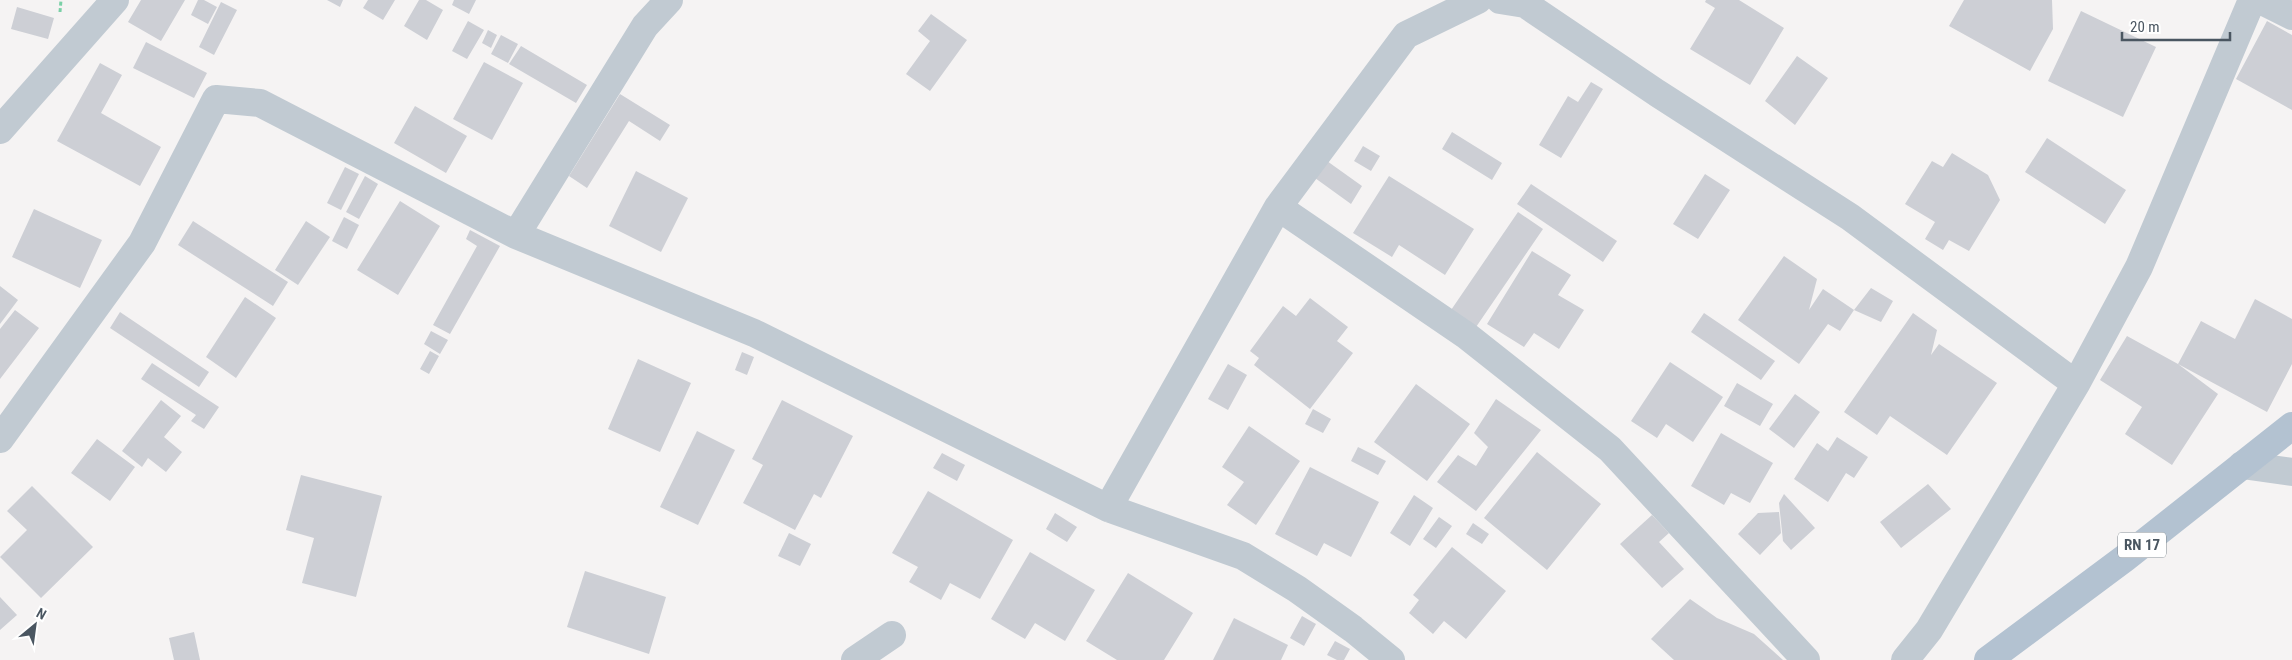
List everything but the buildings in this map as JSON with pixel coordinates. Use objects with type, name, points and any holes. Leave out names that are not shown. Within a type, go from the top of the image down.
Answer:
[{"type":"main road","name":"RN 17","points":[[1988,660],[2125,558],[2292,426]]},
{"type":"street","points":[[0,130],[115,0]]},
{"type":"street","points":[[516,235],[645,26],[669,0]]},
{"type":"street","points":[[1108,508],[1278,207],[1406,35],[1478,0]]},
{"type":"street","points":[[1500,0],[1524,4],[1657,93],[1850,217],[2076,384]]},
{"type":"street","points":[[1905,660],[1929,630],[2076,384],[2139,267],[2252,0]]},
{"type":"street","points":[[2260,0],[2292,16]]},
{"type":"street","points":[[0,439],[142,243],[216,100],[260,103],[516,235],[754,333],[1108,508],[1244,556],[1297,589],[1353,629],[1391,660]]},
{"type":"street","points":[[1278,207],[1467,336],[1610,449],[1806,660]]},
{"type":"street","points":[[2242,465],[2292,472]]},
{"type":"street","points":[[855,660],[892,635]]}]
